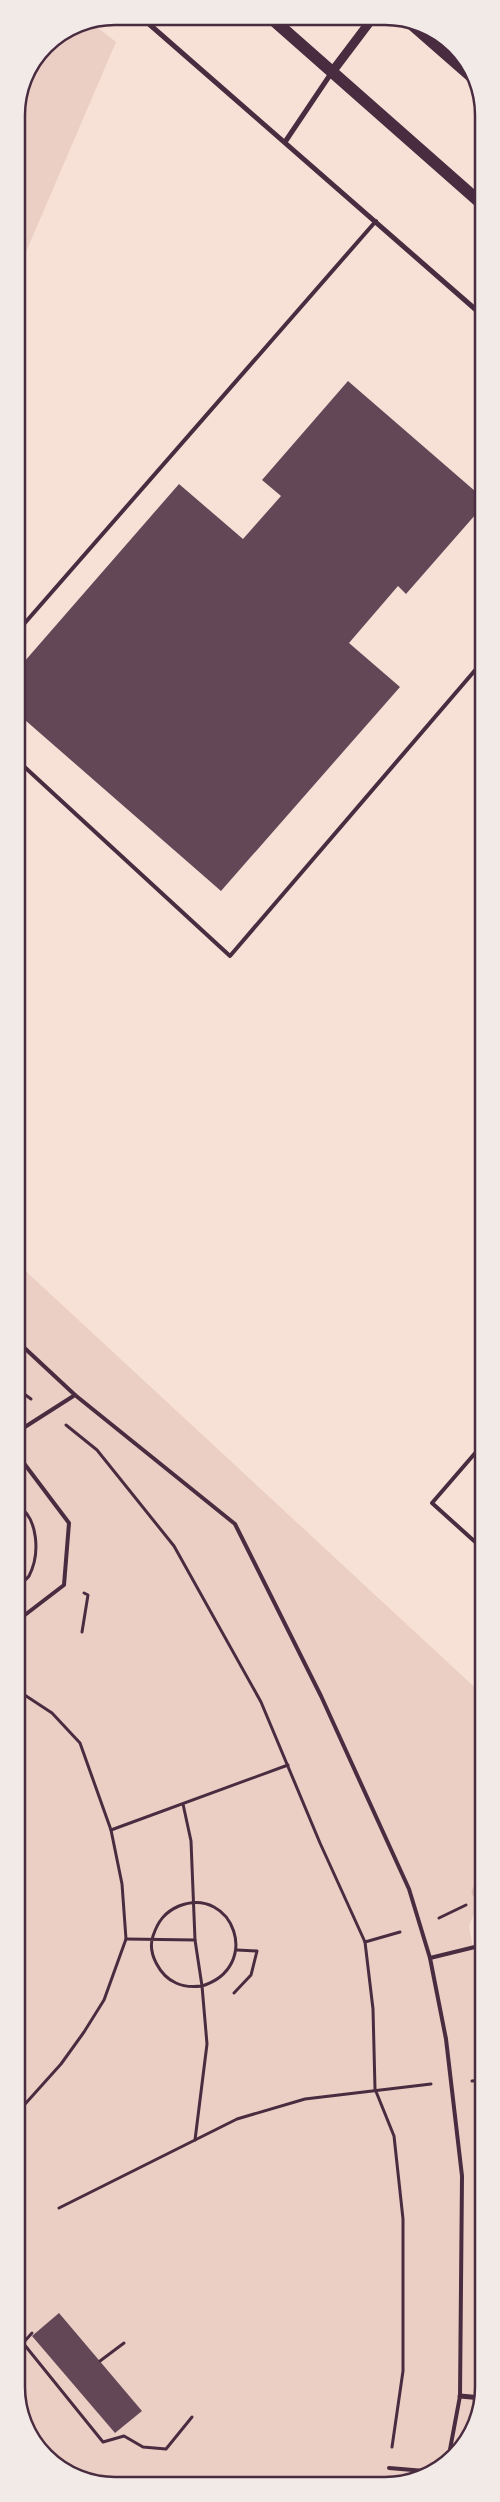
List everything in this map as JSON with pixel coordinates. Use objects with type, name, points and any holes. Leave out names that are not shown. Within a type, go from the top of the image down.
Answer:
[{"type":"main road","points":[[278,25],[475,198]]},
{"type":"main road","points":[[422,33],[462,68]]},
{"type":"street","points":[[151,25],[475,309]]},
{"type":"street","points":[[285,142],[332,72],[367,25]]},
{"type":"street","points":[[460,2396],[474,2397]]},
{"type":"lane","points":[[25,623],[376,221]]},
{"type":"lane","points":[[25,767],[230,956],[475,670]]},
{"type":"lane","points":[[25,1348],[75,1395],[235,1524],[321,1696],[409,1889],[430,1958],[446,2039],[462,2176],[460,2396],[450,2450]]},
{"type":"lane","points":[[25,1427],[75,1395]]},
{"type":"lane","points":[[475,1453],[432,1503],[475,1542]]},
{"type":"lane","points":[[25,1465],[68,1523],[64,1585],[25,1615]]},
{"type":"lane","points":[[430,1958],[475,1947]]},
{"type":"lane","points":[[388,2468],[418,2470]]},
{"type":"path","points":[[25,1395],[98,1450],[174,1546],[261,1702],[320,1843],[365,1942],[372,2009],[375,2089],[394,2136],[403,2219],[403,2371],[388,2468]]},
{"type":"path","points":[[25,1513],[36,1532],[35,1557],[28,1577],[25,1579]]},
{"type":"path","points":[[64,1585],[88,1595],[82,1632]]},
{"type":"path","points":[[25,1695],[52,1713],[80,1743],[111,1830],[122,1884],[126,1939],[104,2000],[61,2064],[25,2104]]},
{"type":"path","points":[[111,1830],[288,1765]]},
{"type":"path","points":[[183,1804],[191,1842],[195,1940],[202,1986],[207,2044],[195,2140]]},
{"type":"path","points":[[193,1902],[208,1904],[220,1911],[230,1922],[236,1935],[236,1950],[233,1963],[225,1974],[214,1982],[202,1986],[188,1987],[175,1983],[164,1975],[156,1964],[151,1940],[157,1924],[166,1913],[193,1902]]},
{"type":"path","points":[[126,1939],[195,1940]]},
{"type":"path","points":[[234,1992],[250,1975],[257,1951],[236,1950]]},
{"type":"path","points":[[59,2208],[236,2119],[305,2099],[375,2089]]},
{"type":"path","points":[[25,2341],[32,2334]]},
{"type":"path","points":[[100,2361],[124,2343]]},
{"type":"path","points":[[25,2345],[103,2442],[124,2436],[143,2447],[166,2450],[192,2417]]},
{"type":"shaded area","points":[[97,27],[116,42],[25,254],[25,109],[34,75],[51,51],[75,34]]},
{"type":"shaded area","points":[[25,1270],[475,1688],[475,1911],[469,1926],[475,1958],[475,2393],[470,2416],[460,2437],[449,2451],[425,2468],[408,2474],[385,2477],[115,2477],[86,2472],[65,2462],[51,2451],[34,2427],[28,2410],[25,2387]]},
{"type":"building","points":[[348,381],[475,491],[475,515],[406,594],[398,586],[349,643],[400,687],[221,891],[25,720],[25,661],[179,484],[243,539],[281,496],[262,480]]},
{"type":"building","points":[[59,2313],[142,2411],[115,2433],[32,2336]]}]
